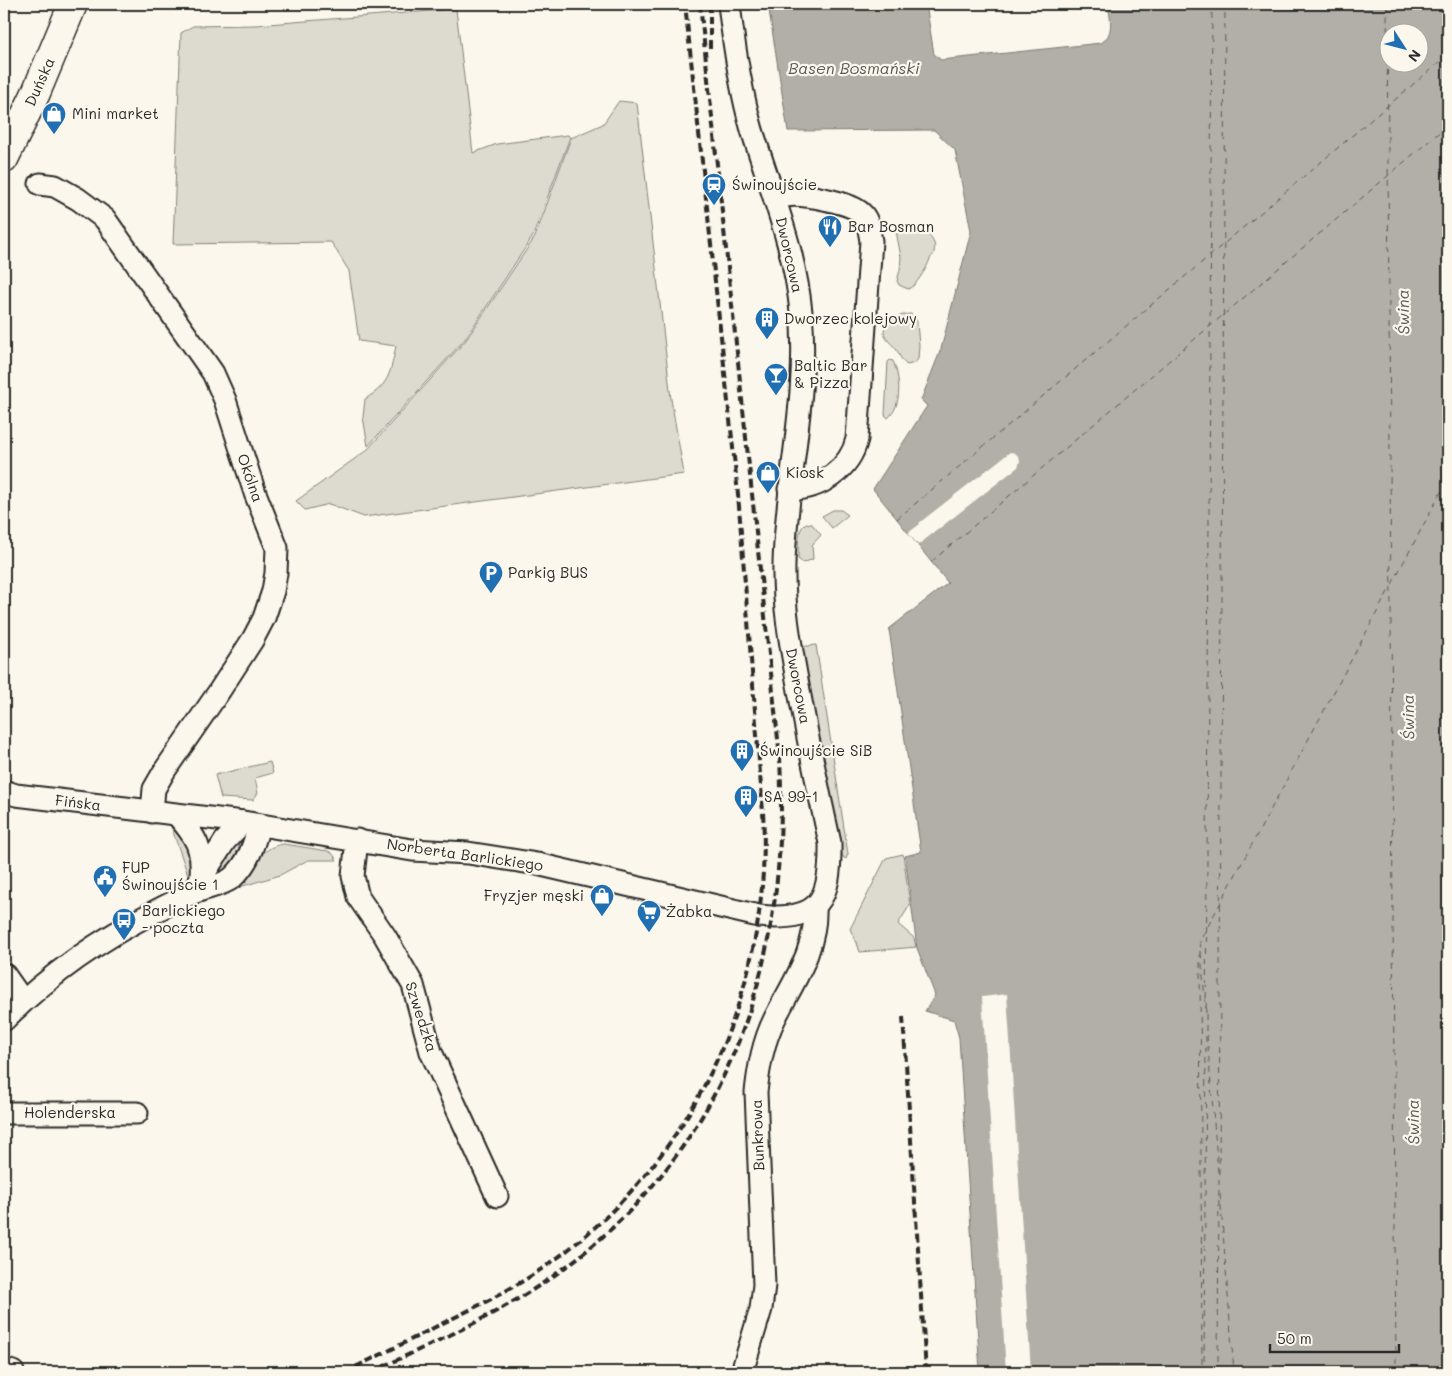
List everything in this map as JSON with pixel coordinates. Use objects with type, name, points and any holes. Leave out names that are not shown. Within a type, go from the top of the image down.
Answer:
[{"type":"highway","name":"Duńska","points":[[4,158],[35,95],[73,4]]},
{"type":"street","name":"Dworcowa","points":[[729,4],[737,63],[746,108],[789,242],[801,313],[801,401],[786,518],[784,572],[790,644],[830,843],[828,881],[822,898],[815,907]]},
{"type":"street","name":"Okólna","points":[[40,184],[55,186],[78,198],[106,219],[213,374],[225,400],[260,508],[277,548],[274,591],[264,618],[236,666],[154,789],[152,812]]},
{"type":"street","name":"Dworcowa","points":[[776,200],[788,196],[805,196],[823,198],[855,208],[868,221],[871,241],[857,439],[854,451],[846,464],[836,473],[801,489],[789,489]]},
{"type":"street","name":"Fińska","points":[[4,790],[16,795],[152,812]]},
{"type":"street","name":"Norberta Barlickiego","points":[[152,812],[251,823],[412,850],[468,854],[538,864],[760,916],[795,916],[815,907]]},
{"type":"street","points":[[177,815],[198,843],[202,859],[196,885]]},
{"type":"street","points":[[4,1020],[23,1001],[79,956],[120,930],[196,885],[230,879],[241,868],[253,846],[251,823],[225,841],[196,885]]},
{"type":"street","name":"Szwedzka","points":[[357,840],[353,876],[358,897],[385,936],[413,985],[431,1052],[497,1196]]},
{"type":"street","name":"Bunkrowa","points":[[742,1372],[761,1310],[764,1285],[756,1092],[760,1063],[764,1043],[774,1019],[808,956],[816,922],[815,907]]},
{"type":"street","points":[[4,974],[23,1001]]},
{"type":"street","name":"Holenderska","points":[[4,1113],[137,1113]]},
{"type":"street","points":[[4,1369],[13,1372]]},
{"type":"shaded area","points":[[456,9],[473,153],[497,144],[568,135],[570,137],[533,236],[465,339],[368,446],[363,417],[365,399],[380,388],[388,377],[396,346],[359,341],[349,271],[331,242],[173,244],[181,33],[193,26],[256,25]]},
{"type":"shaded area","points":[[619,101],[637,103],[671,399],[684,474],[364,517],[329,504],[305,510],[296,501],[367,450],[466,340],[535,237],[571,138],[603,124]]},
{"type":"shaded area","points":[[906,225],[921,230],[931,237],[935,247],[933,255],[924,271],[915,284],[908,289],[899,285],[897,281],[901,257],[896,231],[900,226]]},
{"type":"shaded area","points":[[911,314],[917,323],[918,359],[915,363],[907,365],[884,333],[890,321],[903,315]]},
{"type":"shaded area","points":[[890,360],[893,361],[899,391],[896,406],[888,418],[885,415],[888,362]]},
{"type":"shaded area","points":[[833,510],[841,510],[848,515],[832,528],[822,516]]},
{"type":"shaded area","points":[[806,523],[812,524],[821,535],[812,545],[813,559],[803,563],[798,559],[799,539],[801,530]]},
{"type":"shaded area","points":[[816,645],[848,854],[846,859],[842,855],[800,647]]},
{"type":"shaded area","points":[[270,762],[273,773],[255,778],[258,793],[253,800],[221,798],[215,775]]},
{"type":"shaded area","points":[[171,826],[182,836],[189,849],[192,863],[189,878]]},
{"type":"shaded area","points":[[236,844],[239,848],[237,860],[218,877],[211,874]]},
{"type":"shaded area","points":[[284,844],[328,851],[337,860],[308,860],[280,875],[223,892],[246,876],[265,851]]},
{"type":"shaded area","points":[[903,854],[910,905],[898,924],[914,938],[916,947],[860,952],[850,929],[886,858]]},
{"type":"water","points":[[768,4],[926,4],[934,54],[941,60],[1101,43],[1110,30],[1108,4],[1448,4],[1448,1372],[980,1372],[959,1038],[954,1020],[925,1011],[935,995],[917,948],[905,856],[921,852],[889,629],[948,583],[873,489],[927,406],[921,400],[941,349],[971,231],[955,150],[934,130],[788,131]]},
{"type":"pier","points":[[1010,452],[1015,453],[1019,457],[1018,467],[918,545],[908,533]]},
{"type":"pier","points":[[1007,994],[1031,1372],[1006,1372],[982,997]]},
{"type":"ferry route","points":[[1204,1372],[1212,4]]},
{"type":"ferry route","points":[[1218,1372],[1225,4]]},
{"type":"ferry route","points":[[1387,4],[1396,1372]]},
{"type":"ferry route","points":[[897,519],[1448,55]]},
{"type":"ferry route","points":[[931,562],[1448,125]]},
{"type":"ferry route","points":[[1392,584],[1448,479]]},
{"type":"ferry route","points":[[1208,926],[1390,588]]},
{"type":"ferry route","points":[[1206,929],[1200,941],[1206,1013]]},
{"type":"ferry route","points":[[1200,951],[1202,1372]]},
{"type":"ferry route","points":[[1207,1035],[1218,1173]]},
{"type":"ferry route","points":[[1220,1194],[1234,1372]]},
{"type":"railway","points":[[345,1372],[508,1290],[546,1266],[598,1225],[643,1177],[682,1124],[713,1068],[737,1007],[754,944],[763,878],[763,812],[738,494],[685,4]]},
{"type":"railway","points":[[372,1372],[466,1327],[534,1289],[556,1274],[615,1225],[665,1170],[705,1111],[736,1047],[759,979],[773,908],[780,834],[780,758],[700,4]]},
{"type":"railway","points":[[710,4],[710,49]]},
{"type":"railway","points":[[903,1017],[926,1372]]},
{"type":"place","name":"Mini market","points":[[54,135]]},
{"type":"place","name":"Świnoujście","points":[[714,206]]},
{"type":"place","name":"Bar Bosman","points":[[830,248]]},
{"type":"place","name":"Dworzec kolejowy","points":[[767,340]]},
{"type":"place","name":"Baltic Bar & Pizza","points":[[776,396]]},
{"type":"place","name":"Kiosk","points":[[768,494]]},
{"type":"place","name":"Parkig BUS","points":[[491,594]]},
{"type":"place","name":"Świnoujście SiB","points":[[742,772]]},
{"type":"place","name":"SA 99-1","points":[[746,818]]},
{"type":"place","name":"FUP Świnoujście 1","points":[[105,898]]},
{"type":"place","name":"Fryzjer męski","points":[[602,917]]},
{"type":"place","name":"Żabka","points":[[649,933]]},
{"type":"place","name":"Barlickiego - poczta","points":[[124,941]]},
{"type":"water label","name":"Basen Bosmański","points":[[854,68]]},
{"type":"water label","name":"Świna","points":[[1403,312]]},
{"type":"water label","name":"Świna","points":[[1408,717]]},
{"type":"water label","name":"Świna","points":[[1413,1122]]}]
